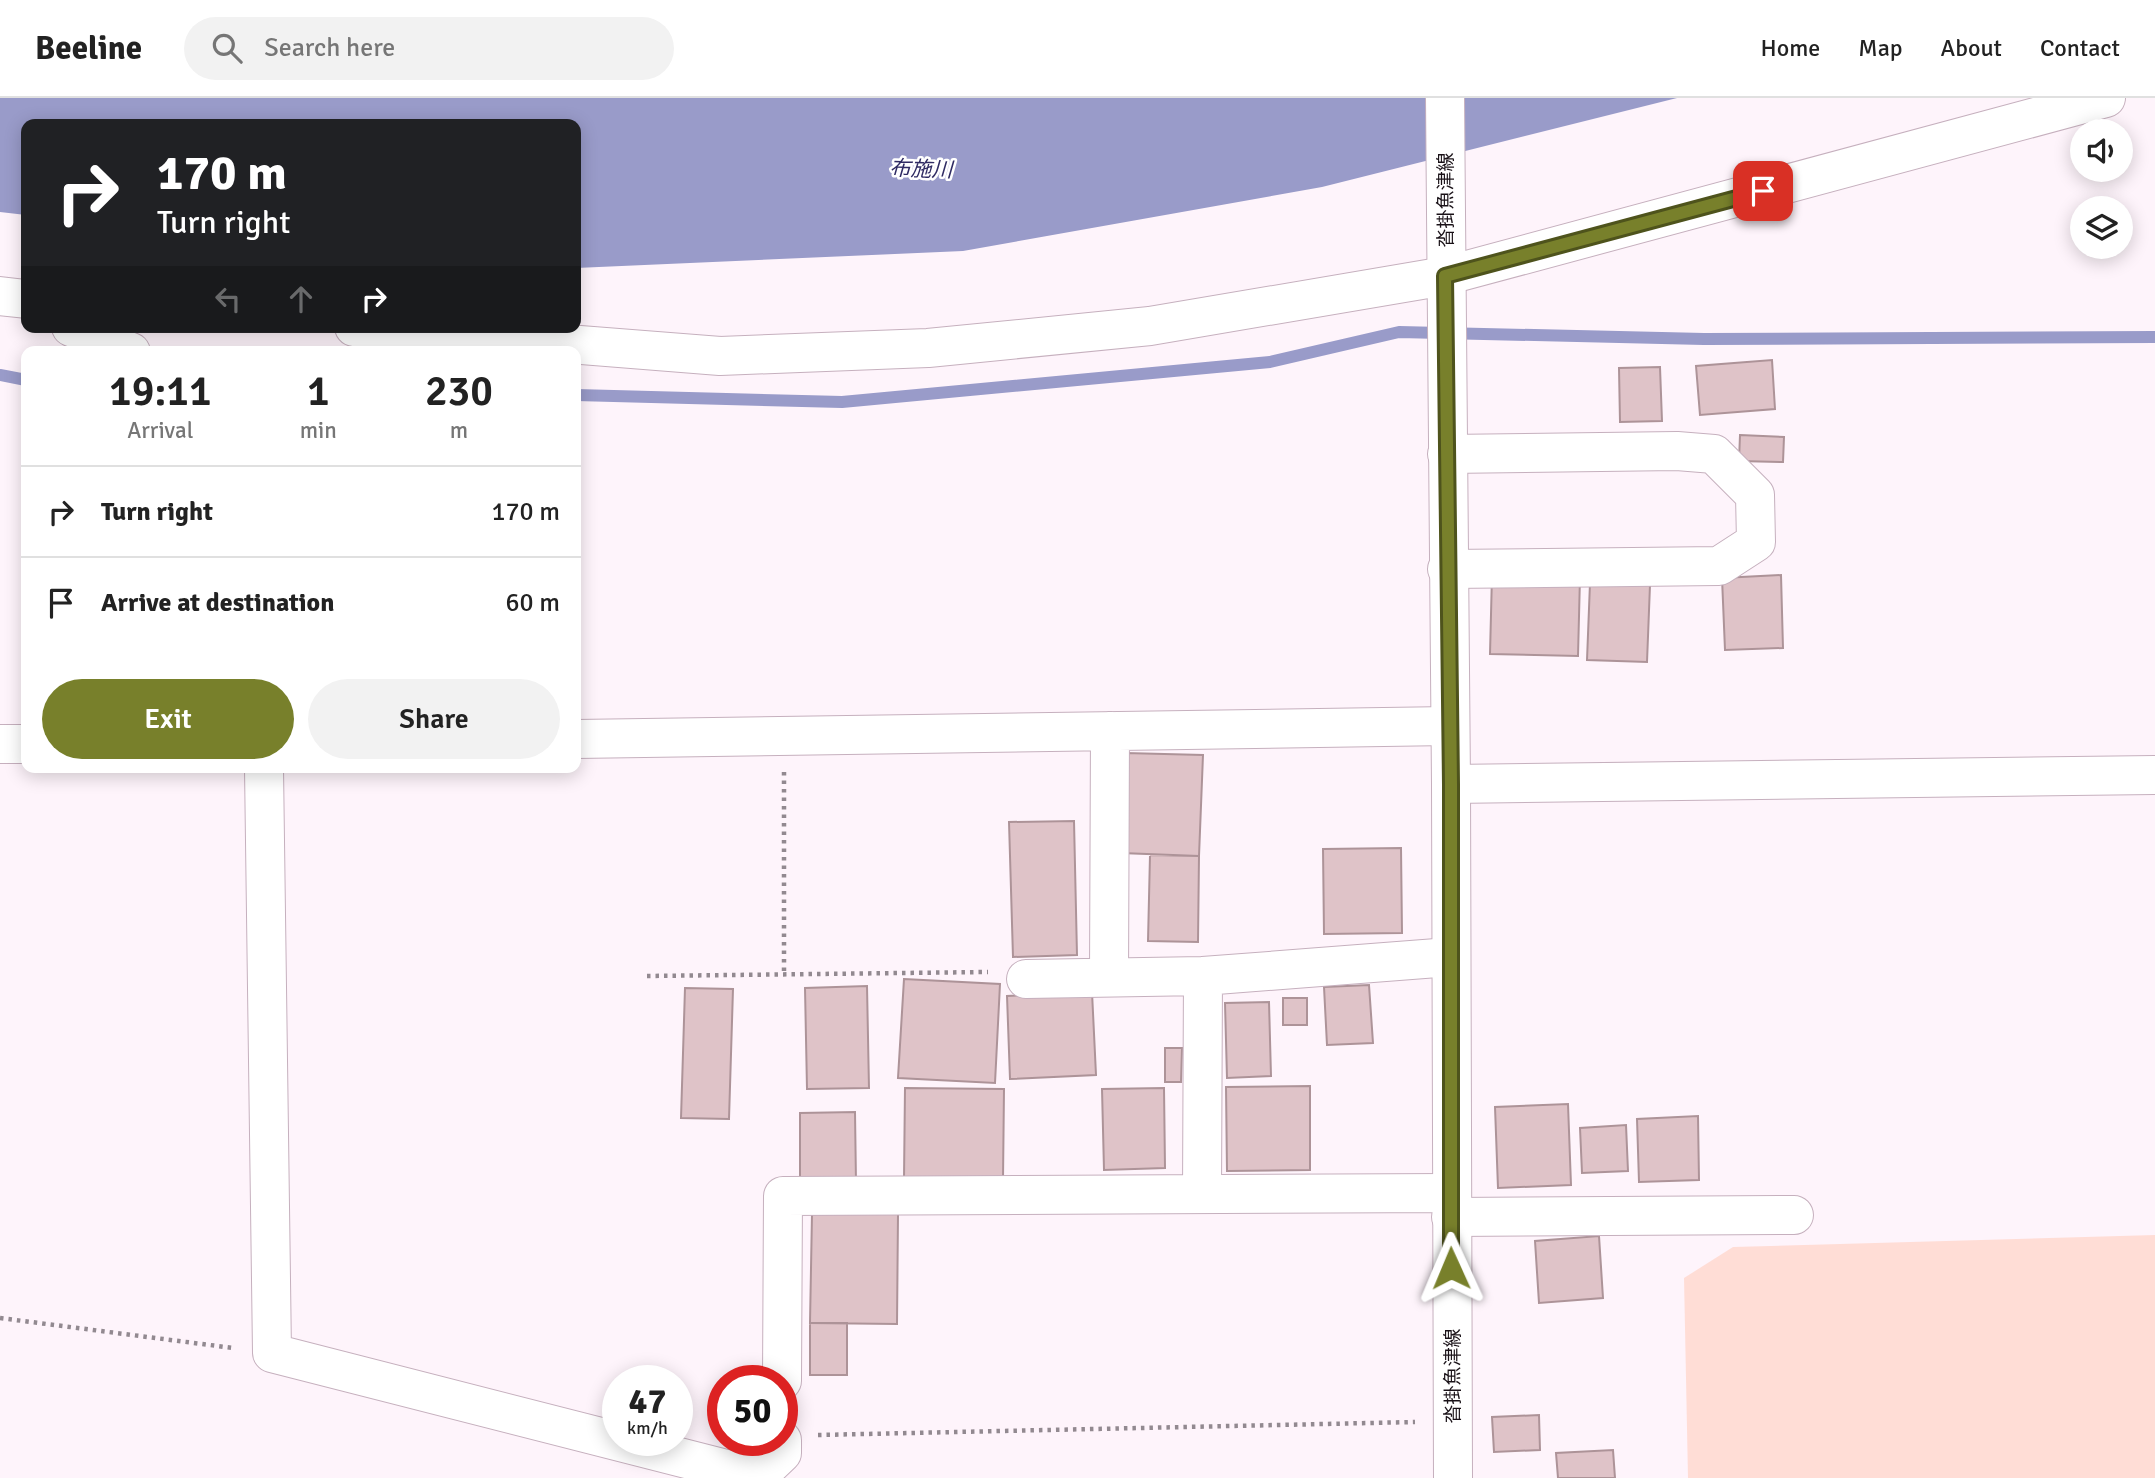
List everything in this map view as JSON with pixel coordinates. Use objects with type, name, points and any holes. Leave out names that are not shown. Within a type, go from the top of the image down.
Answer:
[{"type":"street","name":"沓掛魚津線","points":[[1445,98],[1453,1478]]},
{"type":"street","points":[[405,346],[428,333],[720,356],[928,348],[1150,326],[1445,276],[2106,98]]},
{"type":"street","points":[[0,296],[21,298]]},
{"type":"street","points":[[85,333],[117,346]]},
{"type":"street","points":[[1447,454],[1714,454],[1755,495],[1756,542],[1718,566],[1447,569]]},
{"type":"street","points":[[581,739],[1449,726]]},
{"type":"street","points":[[1109,977],[1110,731]]},
{"type":"street","points":[[0,744],[21,744]]},
{"type":"street","points":[[264,773],[272,1353],[757,1477],[779,1456]]},
{"type":"street","points":[[1451,784],[2155,775]]},
{"type":"street","points":[[1027,979],[1203,976],[1450,957]]},
{"type":"street","points":[[1202,1194],[1203,976]]},
{"type":"street","points":[[782,1365],[783,1196],[1202,1194],[1451,1205],[1794,1215]]},
{"type":"path","points":[[783,736],[785,974]]},
{"type":"path","points":[[647,976],[1008,972],[1027,979]]},
{"type":"path","points":[[0,1318],[272,1353]]},
{"type":"path","points":[[798,1438],[1452,1421]]},
{"type":"shaded area","points":[[2155,1235],[2155,1478],[1688,1478],[1684,1278],[1733,1247]]},
{"type":"water","name":"布施川","points":[[0,98],[1677,98],[1322,187],[963,251],[581,268],[581,119],[21,119],[21,214],[0,212]]},
{"type":"building","points":[[1772,360],[1775,409],[1700,415],[1696,366]]},
{"type":"building","points":[[1660,367],[1662,421],[1620,422],[1619,368]]},
{"type":"building","points":[[1740,435],[1784,437],[1783,462],[1739,461]]},
{"type":"building","points":[[1492,575],[1580,577],[1578,656],[1490,654]]},
{"type":"building","points":[[1781,575],[1783,648],[1725,650],[1722,578]]},
{"type":"building","points":[[1590,583],[1650,585],[1647,662],[1587,660]]},
{"type":"building","points":[[1125,753],[1203,755],[1199,856],[1121,853]]},
{"type":"building","points":[[1074,821],[1077,955],[1013,957],[1009,822]]},
{"type":"building","points":[[1401,848],[1402,933],[1324,934],[1323,849]]},
{"type":"building","points":[[1150,855],[1199,856],[1198,942],[1148,941]]},
{"type":"building","points":[[904,979],[1000,984],[995,1083],[898,1078]]},
{"type":"building","points":[[1369,985],[1373,1043],[1327,1045],[1324,987]]},
{"type":"building","points":[[867,986],[869,1088],[807,1089],[805,988]]},
{"type":"building","points":[[685,988],[733,989],[729,1119],[681,1118]]},
{"type":"building","points":[[1092,992],[1096,1075],[1010,1079],[1007,996]]},
{"type":"building","points":[[1283,998],[1307,998],[1307,1025],[1283,1025]]},
{"type":"building","points":[[1269,1002],[1271,1076],[1227,1078],[1225,1003]]},
{"type":"building","points":[[1165,1048],[1182,1048],[1181,1082],[1165,1082]]},
{"type":"building","points":[[1310,1086],[1310,1170],[1227,1171],[1226,1087]]},
{"type":"building","points":[[905,1088],[1004,1089],[1003,1180],[904,1179]]},
{"type":"building","points":[[1164,1088],[1165,1168],[1104,1170],[1102,1089]]},
{"type":"building","points":[[1568,1104],[1571,1185],[1498,1188],[1495,1107]]},
{"type":"building","points":[[855,1112],[856,1183],[800,1183],[800,1113]]},
{"type":"building","points":[[1698,1116],[1699,1180],[1639,1182],[1637,1119]]},
{"type":"building","points":[[1626,1125],[1628,1171],[1582,1173],[1580,1128]]},
{"type":"building","points":[[812,1214],[898,1214],[897,1324],[810,1323]]},
{"type":"building","points":[[1599,1236],[1603,1298],[1539,1303],[1535,1241]]},
{"type":"building","points":[[810,1323],[847,1323],[847,1375],[810,1375]]},
{"type":"building","points":[[1539,1415],[1540,1450],[1494,1452],[1492,1417]]},
{"type":"building","points":[[1613,1450],[1615,1478],[1558,1478],[1556,1453]]},
{"type":"waterway","points":[[581,395],[842,402],[1270,362],[1399,332],[1704,339],[2155,337]]},
{"type":"waterway","points":[[0,375],[21,379]]},
{"type":"route","points":[[1451,1268],[1451,784],[1445,276],[1763,191]]}]
